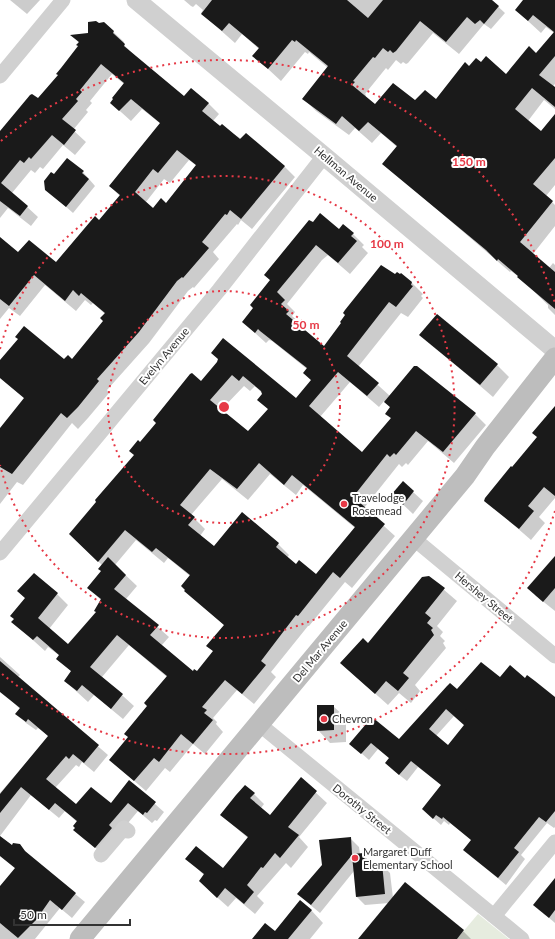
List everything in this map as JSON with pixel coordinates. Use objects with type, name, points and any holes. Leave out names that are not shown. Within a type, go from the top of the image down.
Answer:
[{"type":"main road","name":"Del Mar Avenue","points":[[80,939],[465,476],[485,447],[555,358]]},
{"type":"street","points":[[0,76],[62,0]]},
{"type":"street","name":"Hellman Avenue","points":[[136,0],[555,350]]},
{"type":"street","name":"Evelyn Avenue","points":[[0,553],[223,284],[324,156]]},
{"type":"street","name":"Hershey Street","points":[[414,538],[555,656]]},
{"type":"street","name":"Dorothy Street","points":[[259,724],[522,939]]},
{"type":"street","points":[[101,855],[124,828],[128,831]]},
{"type":"street","points":[[494,916],[555,842]]},
{"type":"shaded area","points":[[478,914],[509,939],[457,939]]},
{"type":"building","points":[[212,0],[347,0],[368,18],[383,0],[492,0],[499,6],[484,24],[480,20],[475,24],[467,17],[446,42],[420,21],[396,51],[393,53],[390,50],[388,52],[383,48],[375,58],[373,57],[353,81],[355,82],[352,85],[375,104],[393,83],[415,100],[425,90],[436,99],[465,62],[469,66],[476,58],[481,62],[486,56],[506,74],[529,46],[536,53],[554,32],[533,15],[528,21],[515,10],[523,0],[555,0],[555,56],[539,75],[555,87],[555,107],[532,88],[515,109],[541,131],[555,114],[555,158],[533,184],[553,201],[520,242],[555,272],[555,309],[498,259],[497,261],[486,250],[382,164],[397,146],[368,122],[359,131],[342,116],[336,124],[302,99],[328,66],[296,40],[295,42],[292,40],[268,69],[252,56],[259,48],[229,23],[222,31],[201,14]]},
{"type":"building","points":[[88,22],[104,22],[125,44],[124,46],[184,96],[191,88],[209,103],[202,111],[220,126],[222,124],[240,139],[246,133],[285,166],[241,219],[230,210],[227,215],[225,214],[202,242],[209,248],[183,278],[182,277],[177,281],[139,332],[97,379],[99,381],[78,407],[67,418],[61,413],[12,474],[0,467],[0,428],[24,398],[0,378],[0,360],[18,339],[15,337],[24,326],[64,359],[68,355],[72,359],[103,321],[100,318],[105,313],[81,293],[79,296],[73,290],[65,301],[34,275],[9,306],[0,299],[0,237],[18,252],[29,240],[56,262],[95,216],[99,220],[120,195],[109,186],[160,123],[131,99],[119,111],[110,103],[113,99],[112,98],[124,83],[101,64],[80,90],[82,92],[76,99],[78,101],[62,119],[76,130],[64,145],[52,135],[31,159],[29,157],[24,163],[20,160],[1,183],[28,206],[20,216],[0,201],[0,131],[30,95],[32,94],[38,98],[58,75],[56,74],[78,46],[76,45],[79,42],[70,35],[88,33]],"holes":[[[177,150],[196,165],[166,203],[161,198],[153,208],[135,192],[153,169],[158,173]]]},
{"type":"building","points":[[67,158],[84,171],[82,173],[89,179],[66,207],[45,190],[44,181],[51,172],[54,174]]},
{"type":"building","points":[[320,213],[339,229],[343,224],[354,233],[351,236],[357,241],[338,263],[316,245],[277,292],[285,300],[281,304],[289,311],[286,314],[324,346],[341,323],[340,322],[345,315],[343,313],[345,310],[381,265],[395,274],[397,272],[400,274],[401,273],[412,282],[411,285],[413,286],[396,307],[389,302],[347,356],[379,383],[367,396],[338,372],[309,406],[362,452],[391,418],[385,414],[390,407],[384,402],[414,366],[417,366],[476,413],[443,452],[416,431],[396,455],[394,453],[390,457],[387,454],[353,497],[385,524],[340,578],[333,572],[298,616],[296,615],[261,661],[266,665],[242,694],[225,680],[202,707],[207,710],[204,713],[213,720],[193,744],[181,734],[159,762],[154,758],[134,781],[109,760],[128,737],[124,734],[147,706],[144,703],[167,676],[117,635],[90,667],[123,694],[111,709],[82,685],[77,691],[64,681],[71,671],[56,659],[59,655],[37,636],[33,640],[11,622],[14,619],[10,616],[25,598],[17,591],[34,573],[58,593],[38,618],[68,644],[96,612],[94,611],[101,599],[87,588],[101,571],[98,569],[108,557],[126,575],[114,589],[159,625],[150,635],[193,671],[194,669],[197,671],[213,651],[206,646],[224,625],[184,591],[185,590],[181,586],[190,575],[156,548],[152,552],[125,530],[98,562],[69,534],[96,502],[95,500],[134,455],[129,451],[138,440],[140,442],[156,423],[153,420],[190,374],[192,373],[201,381],[217,362],[218,359],[211,353],[223,338],[296,398],[311,380],[303,373],[307,368],[258,329],[255,333],[242,322],[253,308],[250,305],[270,280],[264,275],[309,220],[313,222]],"holes":[[[232,375],[239,381],[243,376],[261,391],[262,394],[257,400],[268,409],[248,431],[210,400]],[[259,463],[284,485],[292,475],[355,527],[316,574],[299,560],[296,564],[276,547],[279,543],[242,512],[214,546],[188,525],[195,517],[180,505],[210,469],[237,489]]]},
{"type":"building","points":[[437,314],[498,364],[480,385],[419,335]]},
{"type":"building","points":[[555,406],[555,496],[544,487],[528,506],[534,511],[519,529],[484,501],[511,466],[512,467],[537,437],[532,433]]},
{"type":"building","points":[[403,481],[414,491],[403,505],[391,495]]},
{"type":"building","points":[[555,556],[555,588],[543,602],[527,588]]},
{"type":"building","points":[[429,576],[445,588],[425,613],[431,618],[427,623],[433,628],[431,630],[434,635],[403,673],[409,678],[398,691],[386,681],[375,694],[340,663],[363,638],[368,643],[422,577]]},
{"type":"building","points":[[0,661],[99,745],[84,763],[73,754],[69,759],[66,756],[46,779],[76,804],[91,787],[111,803],[129,780],[156,802],[147,813],[145,812],[143,815],[128,803],[109,825],[112,828],[95,848],[73,830],[75,828],[73,826],[77,821],[55,803],[49,810],[21,787],[0,813],[0,794],[48,736],[28,719],[26,722],[15,714],[20,708],[0,692]]},
{"type":"building","points":[[481,662],[500,677],[510,665],[525,678],[527,675],[555,697],[555,811],[546,822],[539,817],[514,848],[519,852],[498,878],[463,850],[471,840],[443,817],[442,819],[436,815],[433,819],[422,809],[441,785],[411,761],[399,775],[385,763],[389,758],[371,743],[361,754],[349,744],[372,717],[399,739],[450,683],[457,689]],"holes":[[[446,709],[464,725],[448,745],[429,729]]]},
{"type":"building","points":[[317,705],[334,705],[334,730],[317,731]]},
{"type":"building","points":[[301,777],[317,791],[288,827],[299,835],[280,858],[275,853],[263,868],[261,867],[247,885],[254,892],[244,904],[225,888],[217,898],[199,881],[204,874],[185,859],[196,846],[223,868],[248,837],[220,815],[236,795],[245,785],[255,793],[250,798],[270,815]]},
{"type":"building","points":[[0,836],[12,845],[13,843],[20,844],[25,851],[76,893],[62,910],[50,900],[36,920],[18,938],[0,923],[0,886],[15,868],[0,856]]},
{"type":"building","points":[[351,837],[352,854],[364,853],[365,864],[382,863],[385,894],[356,897],[352,855],[311,905],[297,894],[322,865],[319,840]]},
{"type":"building","points":[[555,878],[555,910],[549,918],[533,905]]},
{"type":"building","points":[[405,882],[464,930],[457,939],[358,939]]},
{"type":"building","points":[[300,900],[312,910],[288,939],[252,939],[265,923],[275,931]]},
{"type":"place","name":"Travelodge Rosemead","points":[[344,504]]},
{"type":"place","name":"Chevron","points":[[324,719]]},
{"type":"place","name":"Margaret Duff Elementary School","points":[[355,858]]}]
